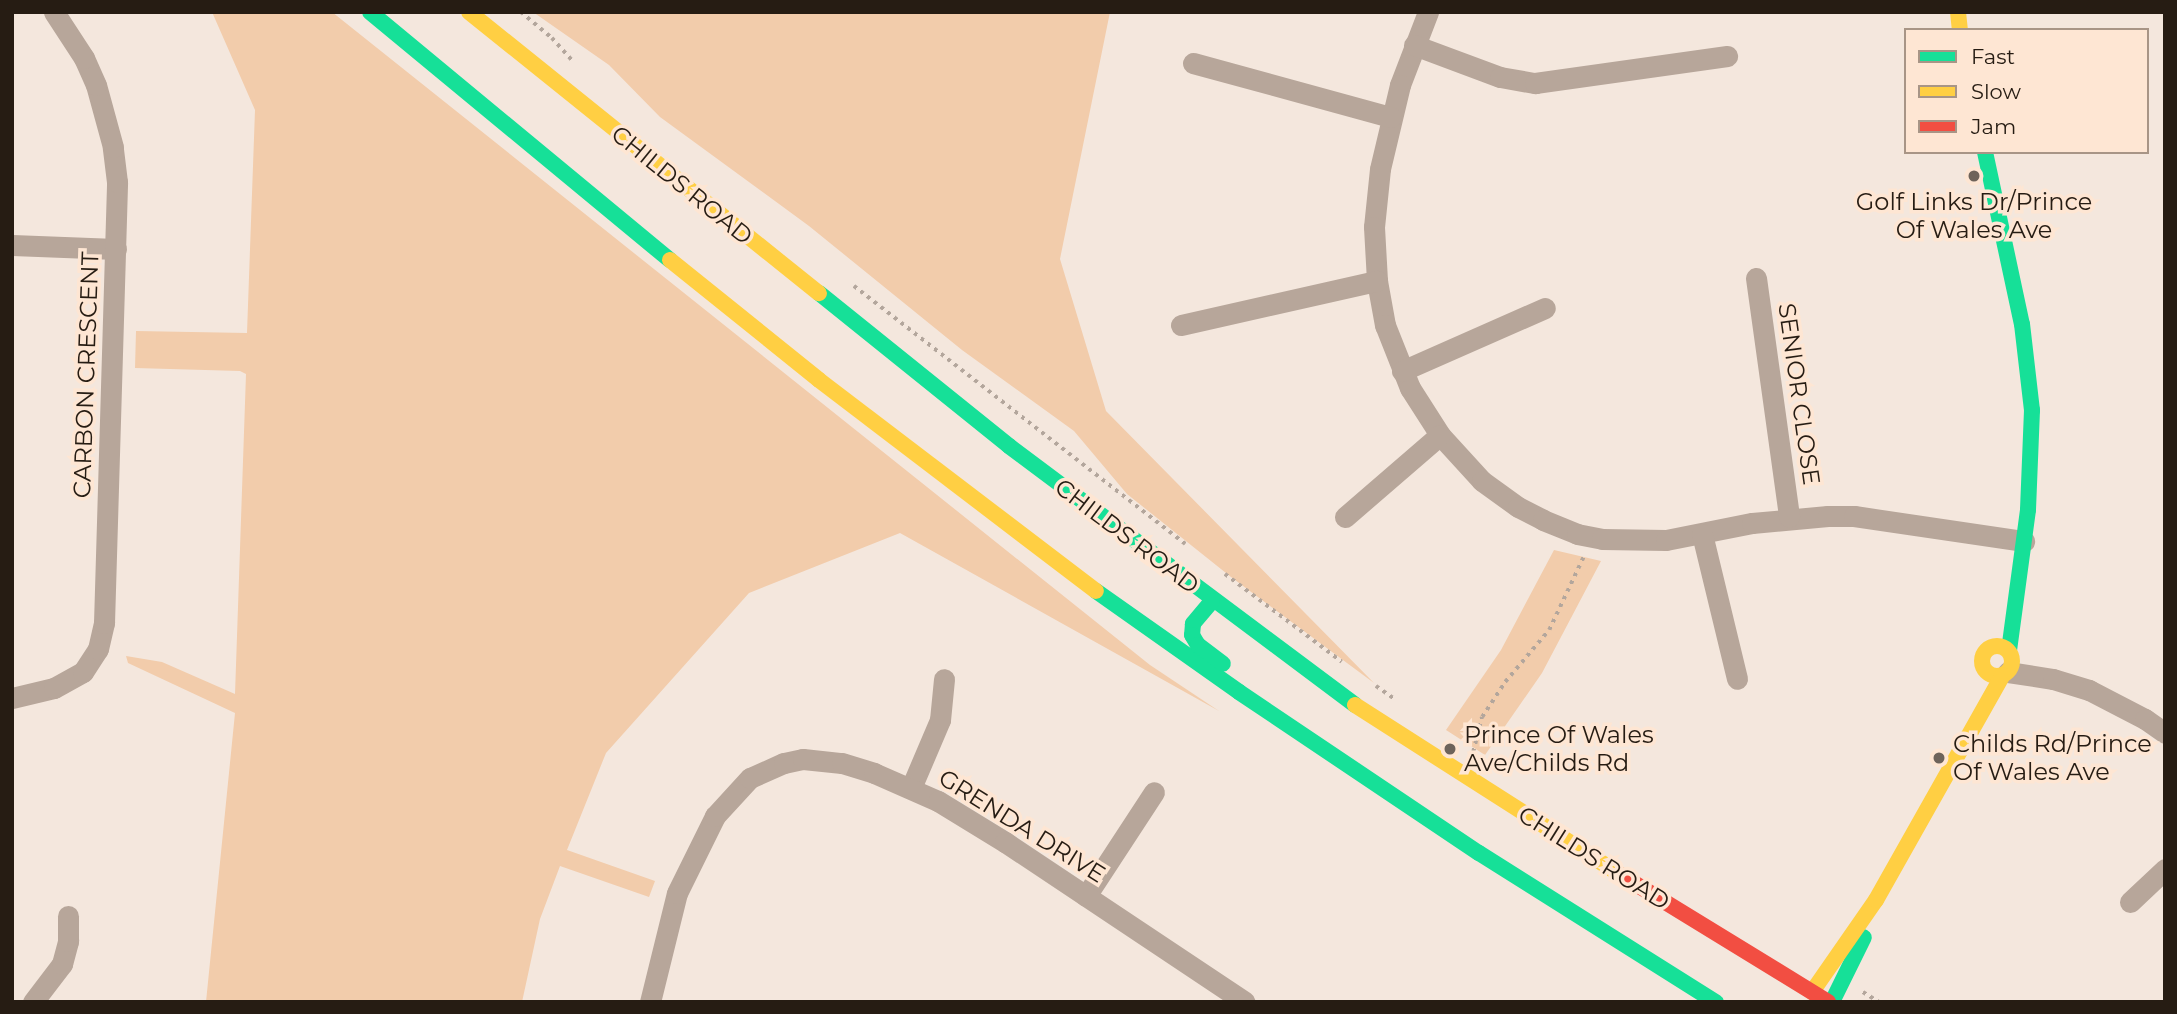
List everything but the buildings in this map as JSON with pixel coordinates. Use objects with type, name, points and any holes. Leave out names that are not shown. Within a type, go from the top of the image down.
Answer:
[{"type":"main road","points":[[370,12],[563,175],[932,466],[1179,650],[1408,806],[1593,927],[1716,1002]]},
{"type":"main road","name":"CHILDS ROAD","points":[[469,12],[1009,446],[1212,601],[1370,716],[1810,997],[1830,1002]]},
{"type":"main road","points":[[1810,997],[1824,971],[1876,900],[1927,815],[1974,723],[1994,696],[2008,663],[2013,600],[2024,541],[2032,464],[2028,366],[2012,271],[1985,154]]},
{"type":"main road","points":[[1974,723],[1985,670],[1982,660],[2013,600]]},
{"type":"main road","points":[[1212,601],[1193,624],[1192,635],[1198,645],[1358,761],[1408,806]]},
{"type":"main road","points":[[1990,647],[2000,646],[2008,663]]},
{"type":"main road","points":[[1985,670],[1993,676],[2008,663]]},
{"type":"main road","points":[[1830,1002],[1862,943],[1876,900]]},
{"type":"street","name":"CARBON CRESCENT","points":[[12,698],[70,681],[94,659],[102,638],[117,182],[106,114],[84,58],[54,12]]},
{"type":"street","points":[[1428,12],[1414,45],[1391,117],[1375,204],[1377,281],[1385,325],[1402,371],[1440,435],[1475,474],[1501,496],[1543,520],[1577,534],[1644,542],[1789,517],[1854,516],[2024,541]]},
{"type":"street","points":[[1414,45],[1500,77],[1535,83],[1727,56]]},
{"type":"street","points":[[1193,63],[1391,117]]},
{"type":"street","points":[[12,245],[116,249]]},
{"type":"street","name":"SENIOR CLOSE","points":[[1756,278],[1789,517]]},
{"type":"street","points":[[1181,325],[1377,281]]},
{"type":"street","points":[[1402,371],[1545,308]]},
{"type":"street","points":[[1345,517],[1440,435]]},
{"type":"street","points":[[1702,534],[1737,679]]},
{"type":"street","points":[[2008,663],[2119,704],[2165,733]]},
{"type":"street","points":[[911,788],[940,720],[944,679]]},
{"type":"street","name":"GRENDA DRIVE","points":[[650,1002],[677,893],[704,835],[736,789],[763,770],[803,759],[842,763],[911,788],[971,820],[1245,1002]]},
{"type":"street","points":[[1086,896],[1154,792]]},
{"type":"street","points":[[2130,902],[2165,869]]},
{"type":"street","points":[[33,1002],[62,964],[68,941],[68,916]]},
{"type":"path","points":[[521,12],[552,38],[578,66]]},
{"type":"path","points":[[853,286],[1194,551]]},
{"type":"path","points":[[1462,745],[1473,752],[1482,717],[1505,682],[1549,630],[1584,556]]},
{"type":"path","points":[[1224,573],[1351,669]]},
{"type":"path","points":[[1373,684],[1406,707]]},
{"type":"path","points":[[1861,991],[1879,1002]]},
{"type":"shaded area","points":[[212,12],[332,12],[1150,665],[1219,711],[900,533],[749,593],[606,753],[567,850],[655,881],[649,897],[560,866],[540,919],[522,1002],[206,1002],[235,713],[128,663],[126,656],[162,662],[235,694],[246,374],[240,371],[135,368],[136,331],[247,333],[255,110]]},
{"type":"shaded area","points":[[533,12],[1110,12],[1060,259],[1106,411],[1374,683],[1231,577],[1127,494],[1074,431],[962,350],[809,226],[660,117],[609,65]]},
{"type":"shaded area","points":[[1554,550],[1601,561],[1542,673],[1485,755],[1446,730],[1501,650]]},
{"type":"traffic: fast","points":[[370,12],[670,260]]},
{"type":"traffic: fast","points":[[1985,154],[2022,324],[2032,410],[2028,510],[2009,650]]},
{"type":"traffic: fast","points":[[819,293],[1009,446],[1355,705]]},
{"type":"traffic: fast","points":[[1096,591],[1239,692],[1479,853],[1716,1002]]},
{"type":"traffic: fast","points":[[1212,601],[1193,624],[1192,635],[1198,645],[1223,664]]},
{"type":"traffic: fast","points":[[1832,1002],[1864,937]]},
{"type":"traffic: slow","points":[[469,12],[819,293]]},
{"type":"traffic: slow","points":[[1958,12],[1960,28]]},
{"type":"traffic: slow","points":[[670,260],[819,380],[1096,591]]},
{"type":"traffic: slow","points":[[1997,646],[2008,650],[2012,661],[2008,672],[1997,676],[1986,672],[1982,661],[1986,650],[1997,646]]},
{"type":"traffic: slow","points":[[1812,992],[1876,900],[2003,675]]},
{"type":"traffic: slow","points":[[1355,705],[1621,875]]},
{"type":"traffic: jam","points":[[1621,875],[1828,1002]]},
{"type":"place","name":"Golf Links Dr/Prince Of Wales Ave","points":[[1974,176]]},
{"type":"place","name":"Prince Of Wales Ave/Childs Rd","points":[[1450,749]]},
{"type":"place","name":"Childs Rd/Prince Of Wales Ave","points":[[1939,758]]}]
